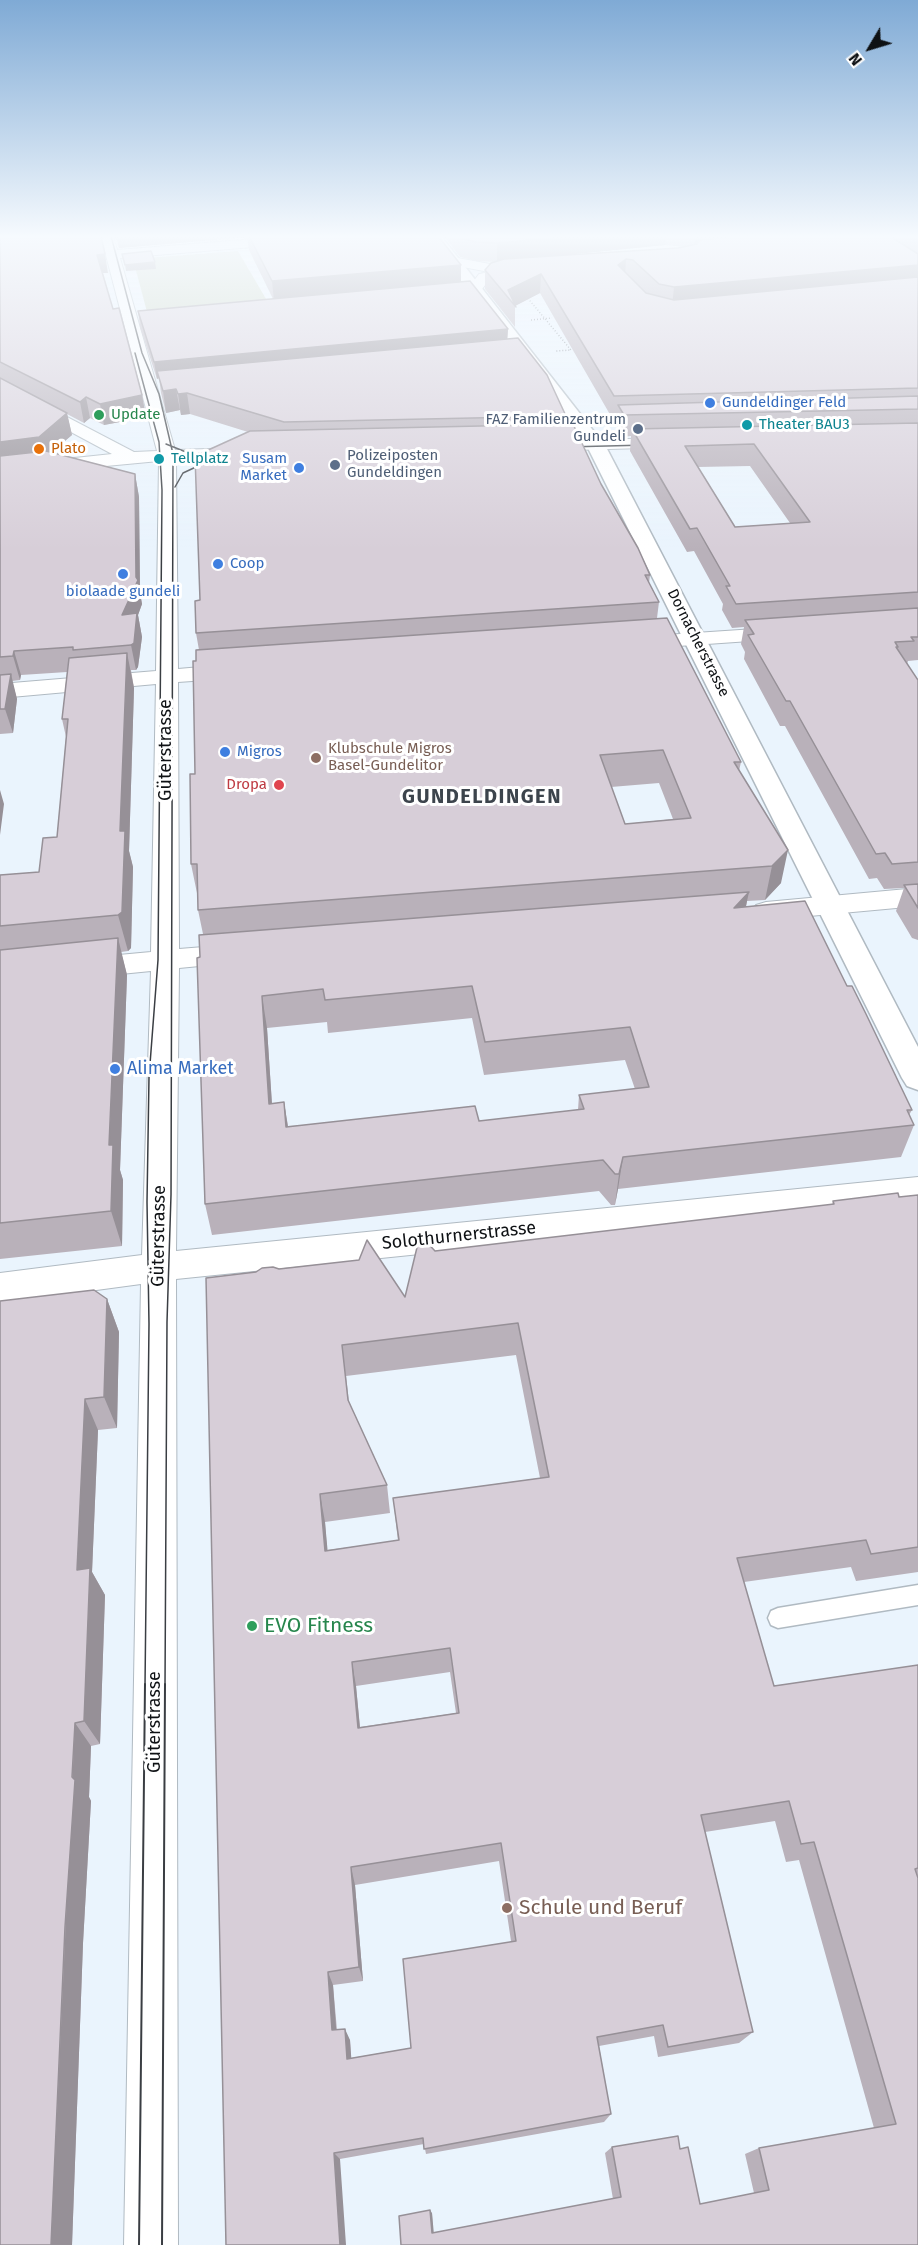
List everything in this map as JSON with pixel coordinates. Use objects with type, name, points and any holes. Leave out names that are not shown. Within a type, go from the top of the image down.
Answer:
[{"type":"main road","name":"Dornacherstrasse","points":[[514,341],[595,445],[918,1078]]},
{"type":"street","name":"Güterstrasse","points":[[143,341],[156,386],[168,454],[169,489],[165,959],[159,1267],[151,2245]]},
{"type":"street","points":[[500,353],[524,353]]},
{"type":"street","points":[[0,387],[131,457]]},
{"type":"street","points":[[519,447],[690,443]]},
{"type":"street","points":[[0,471],[168,454],[263,452]]},
{"type":"street","points":[[614,645],[801,632]]},
{"type":"street","points":[[0,691],[259,669]]},
{"type":"street","points":[[735,914],[918,897]]},
{"type":"street","points":[[0,976],[269,951]]},
{"type":"street","name":"Solothurnerstrasse","points":[[0,1288],[159,1267],[918,1190]]},
{"type":"lane","points":[[579,423],[648,421]]},
{"type":"lane","points":[[778,1618],[918,1595]]},
{"type":"path","points":[[524,353],[571,350],[563,341]]},
{"type":"building","points":[[0,341],[128,341],[142,395],[100,404],[86,397],[80,402],[0,362]]},
{"type":"building","points":[[147,341],[382,341],[154,362]]},
{"type":"building","points":[[488,341],[520,341],[547,375],[566,416],[284,422],[187,393],[178,394],[176,389],[163,391],[157,371]]},
{"type":"building","points":[[581,341],[918,341],[918,388],[614,396]]},
{"type":"building","points":[[0,378],[67,413],[39,437],[0,442]]},
{"type":"building","points":[[918,396],[918,409],[624,415],[618,405]]},
{"type":"building","points":[[918,423],[918,592],[736,604],[726,586],[730,586],[697,528],[690,529],[632,429]],"holes":[[[754,444],[810,522],[735,527],[685,446]]]},
{"type":"building","points":[[573,424],[601,484],[638,548],[650,575],[645,575],[659,602],[196,633],[195,601],[200,600],[195,456],[250,431]]},
{"type":"building","points":[[46,451],[135,474],[136,577],[138,580],[122,615],[137,613],[134,643],[131,645],[73,650],[73,647],[14,651],[13,656],[0,657],[0,456]]},
{"type":"building","points":[[918,608],[918,637],[911,637],[914,641],[895,642],[918,680],[918,862],[892,864],[885,853],[876,854],[790,701],[786,701],[748,635],[754,634],[745,620]]},
{"type":"building","points":[[667,618],[741,762],[734,762],[788,850],[772,866],[198,910],[197,864],[191,864],[190,774],[195,774],[193,661],[196,661],[196,650]],"holes":[[[663,750],[691,818],[625,824],[600,755]]]},
{"type":"building","points":[[127,653],[120,831],[125,831],[122,912],[118,915],[0,926],[0,875],[39,872],[43,838],[57,837],[68,719],[62,719],[69,658]]},
{"type":"building","points":[[11,674],[5,709],[0,709],[0,675]]},
{"type":"building","points":[[918,884],[918,908],[904,885]]},
{"type":"building","points":[[749,892],[734,908],[805,901],[847,986],[852,986],[866,1014],[912,1110],[907,1110],[914,1125],[623,1157],[619,1174],[615,1174],[603,1160],[205,1204],[197,958],[200,957],[199,935]],"holes":[[[472,986],[485,1042],[630,1027],[649,1087],[579,1095],[584,1109],[479,1121],[475,1106],[286,1127],[284,1102],[269,1104],[262,996],[323,989],[325,1000]]]},
{"type":"building","points":[[118,938],[109,1145],[113,1145],[111,1211],[0,1223],[0,950]]},
{"type":"building","points":[[898,1193],[899,1197],[918,1195],[918,1547],[871,1554],[866,1540],[737,1558],[774,1686],[918,1665],[918,1868],[915,1869],[918,1878],[918,2245],[401,2245],[399,2216],[430,2210],[432,2233],[621,2197],[612,2147],[678,2136],[680,2149],[688,2147],[700,2204],[769,2190],[759,2148],[896,2124],[814,1842],[801,1844],[789,1801],[701,1815],[753,2032],[668,2047],[663,2025],[597,2037],[611,2114],[424,2149],[423,2138],[334,2153],[340,2245],[226,2245],[206,1278],[256,1272],[262,1268],[279,1269],[359,1260],[367,1240],[405,1297],[420,1235],[435,1251],[834,1204],[833,1201]],"holes":[[[518,1323],[549,1477],[393,1498],[399,1540],[325,1551],[320,1494],[387,1485],[348,1400],[342,1345]],[[450,1648],[459,1713],[358,1728],[352,1662]],[[501,1843],[516,1941],[403,1959],[411,2048],[347,2059],[345,2029],[332,2030],[328,1972],[359,1967],[351,1867]]]},
{"type":"building","points":[[94,1290],[107,1299],[104,1397],[85,1399],[77,1570],[90,1568],[84,1721],[75,1723],[72,1777],[75,1780],[65,1927],[51,2245],[0,2245],[0,1301]]},
{"type":"tram line","points":[[139,341],[159,394],[171,446]]},
{"type":"tram line","points":[[135,353],[159,442],[162,490],[158,960],[149,1077],[147,1202],[149,1324],[145,1686]]},
{"type":"tram line","points":[[166,444],[171,446]]},
{"type":"tram line","points":[[566,447],[647,445]]},
{"type":"tram line","points":[[165,1686],[167,1322],[171,1195],[173,454],[171,446]]},
{"type":"tram line","points":[[171,446],[186,452],[215,455]]},
{"type":"tram line","points":[[175,487],[183,473],[211,460]]},
{"type":"tram line","points":[[139,2245],[145,1684]]},
{"type":"tram line","points":[[162,2245],[165,1684]]},
{"type":"place","name":"Gundeldinger Feld","points":[[710,403]]},
{"type":"place","name":"Update","points":[[99,415]]},
{"type":"place","name":"Theater BAU3","points":[[747,425]]},
{"type":"place","name":"FAZ Familienzentrum Gundeli","points":[[638,429]]},
{"type":"place","name":"Plato","points":[[39,449]]},
{"type":"place","name":"Tellplatz","points":[[159,459]]},
{"type":"place","name":"Polizeiposten Gundeldingen","points":[[335,465]]},
{"type":"place","name":"Susam Market","points":[[299,468]]},
{"type":"place","name":"Coop","points":[[218,564]]},
{"type":"place","name":"biolaade gundeli","points":[[123,574]]},
{"type":"place","name":"Migros","points":[[225,752]]},
{"type":"place","name":"Klubschule Migros Basel-Gundelitor","points":[[316,758]]},
{"type":"place","name":"Dropa","points":[[279,785]]},
{"type":"place","name":"Alima Market","points":[[115,1069]]},
{"type":"place","name":"EVO Fitness","points":[[252,1626]]},
{"type":"place","name":"Schule und Beruf","points":[[507,1908]]},
{"type":"district","name":"GUNDELDINGEN","points":[[482,797]]}]
